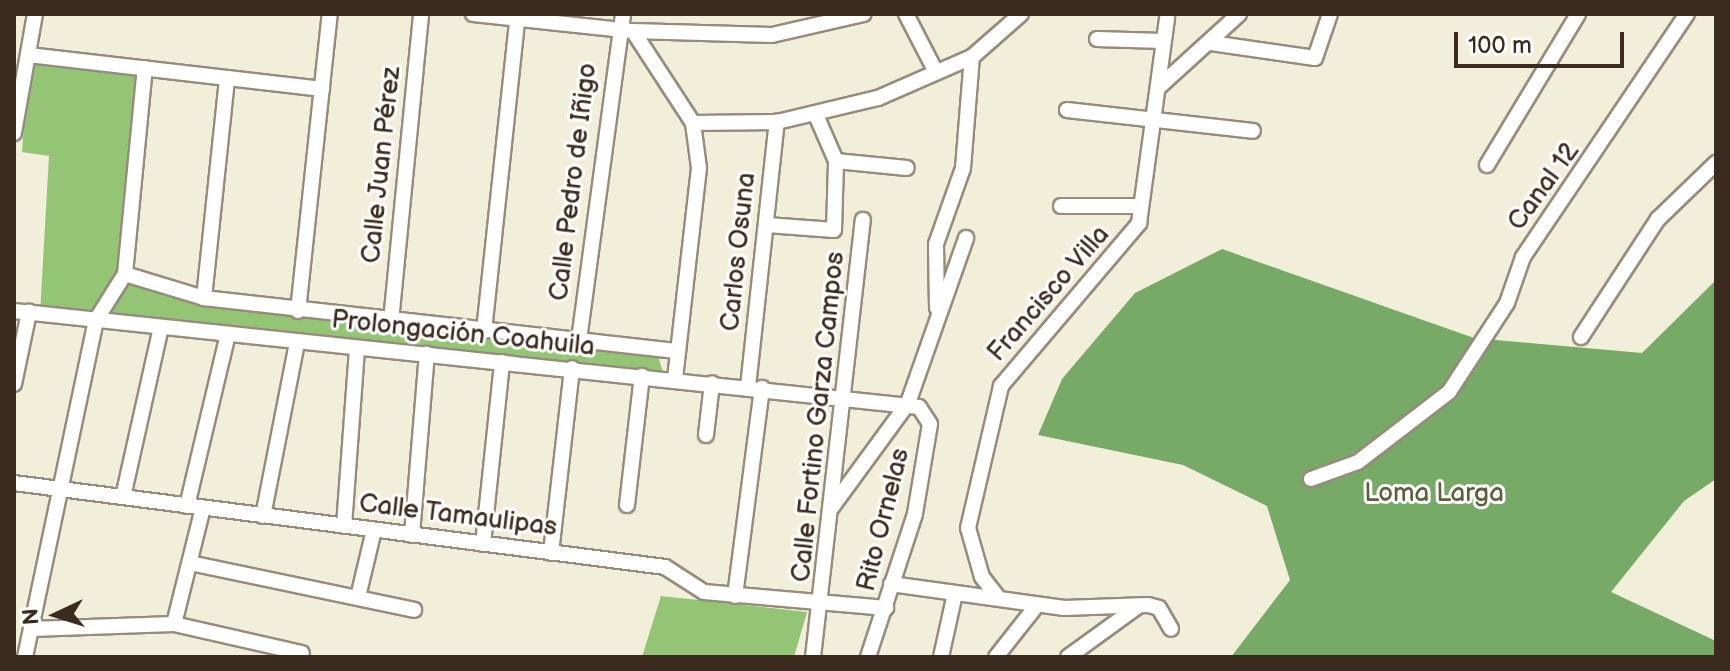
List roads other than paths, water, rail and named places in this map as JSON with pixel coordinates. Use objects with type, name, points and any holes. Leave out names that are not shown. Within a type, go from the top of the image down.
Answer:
[{"type":"street","points":[[14,133],[35,14]]},
{"type":"street","points":[[298,311],[330,14]]},
{"type":"street","name":"Calle Juan Pérez","points":[[391,321],[421,14]]},
{"type":"street","points":[[473,14],[518,16],[626,30],[772,35],[864,14]]},
{"type":"street","name":"Calle Pedro de Iñigo","points":[[579,340],[626,30],[623,14]]},
{"type":"street","points":[[906,14],[936,72]]},
{"type":"street","points":[[693,123],[777,122],[816,115],[972,57],[1021,14]]},
{"type":"street","points":[[1160,86],[1211,43],[1239,14]]},
{"type":"street","points":[[1211,43],[1315,58],[1330,14]]},
{"type":"street","points":[[1487,165],[1578,14]]},
{"type":"street","name":"Canal 12","points":[[1311,479],[1358,462],[1449,392],[1507,303],[1523,257],[1687,14]]},
{"type":"street","points":[[484,331],[518,16]]},
{"type":"street","name":"Francisco Villa","points":[[997,596],[982,577],[968,528],[1001,386],[1127,244],[1141,206],[1167,18]]},
{"type":"street","points":[[626,30],[693,123],[699,168],[675,379]]},
{"type":"street","points":[[1097,39],[1163,41]]},
{"type":"street","points":[[29,55],[322,89]]},
{"type":"street","points":[[937,317],[936,244],[963,168],[972,57]]},
{"type":"street","points":[[25,657],[24,637],[96,320],[125,274],[145,68]]},
{"type":"street","points":[[204,298],[227,78]]},
{"type":"street","points":[[1067,110],[1152,123],[1253,131]]},
{"type":"street","points":[[767,225],[834,230],[836,161],[816,115]]},
{"type":"street","name":"Carlos Osuna","points":[[735,596],[777,122]]},
{"type":"street","points":[[836,161],[907,168]]},
{"type":"street","points":[[1581,337],[1658,219],[1716,163]]},
{"type":"street","points":[[1061,206],[1141,206]]},
{"type":"street","name":"Calle Fortino Garza Campos","points":[[813,657],[824,605],[831,507],[862,227]]},
{"type":"street","points":[[831,507],[908,403],[966,238]]},
{"type":"street","points":[[125,274],[204,298],[298,311],[678,351]]},
{"type":"street","points":[[14,384],[21,311]]},
{"type":"street","name":"Prolongación Coahuila","points":[[21,311],[357,349],[908,403]]},
{"type":"street","points":[[123,497],[161,327]]},
{"type":"street","points":[[187,506],[228,334]]},
{"type":"street","points":[[263,516],[297,342]]},
{"type":"street","points":[[344,526],[357,349]]},
{"type":"street","points":[[412,535],[427,354]]},
{"type":"street","points":[[483,544],[502,362]]},
{"type":"street","points":[[551,553],[572,368]]},
{"type":"street","points":[[627,505],[642,376]]},
{"type":"street","points":[[706,435],[712,383]]},
{"type":"street","name":"Rito Ornelas","points":[[868,657],[913,523],[930,434],[927,413],[908,403]]},
{"type":"street","name":"Calle Tamaulipas","points":[[14,483],[665,567],[690,588],[735,596],[886,608]]},
{"type":"street","points":[[174,624],[203,508]]},
{"type":"street","points":[[358,597],[374,530]]},
{"type":"street","points":[[190,563],[414,610]]},
{"type":"street","points":[[891,584],[954,598],[997,596],[1037,605],[1159,608],[1171,629]]},
{"type":"street","points":[[941,657],[954,598]]},
{"type":"street","points":[[996,657],[1037,605]]},
{"type":"street","points":[[1068,657],[1137,607]]},
{"type":"street","points":[[24,637],[174,624],[302,653]]},
{"type":"park label","name":"Loma Larga","points":[[1434,494]]}]
